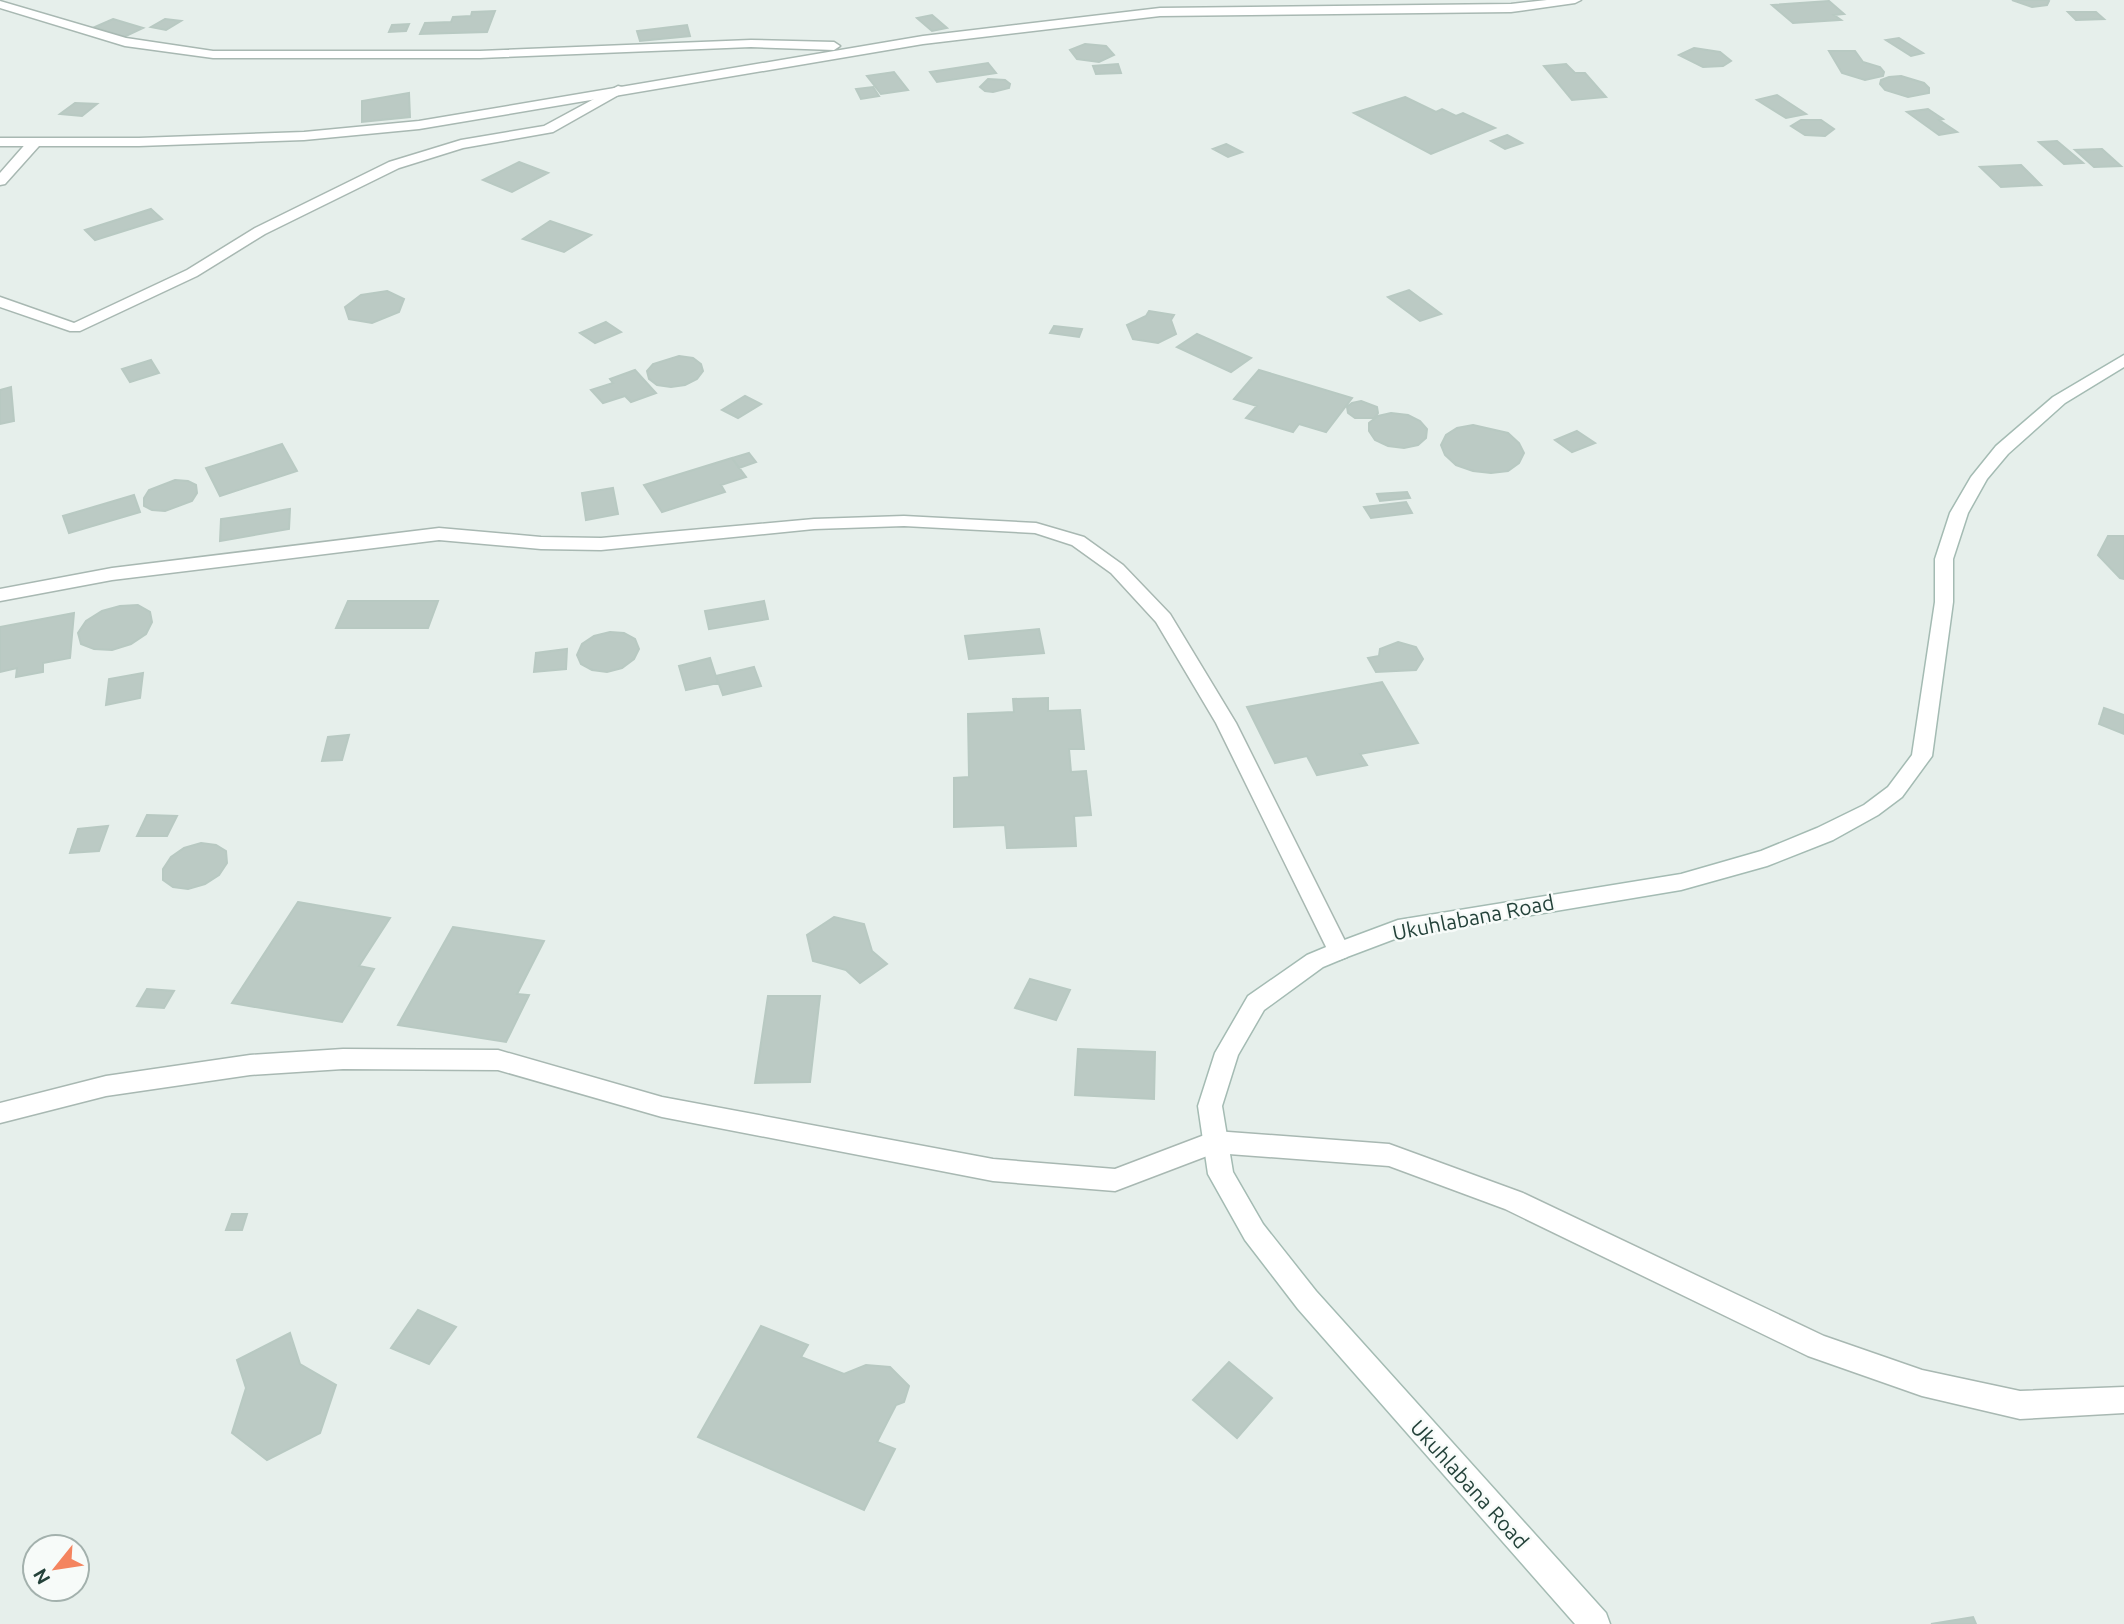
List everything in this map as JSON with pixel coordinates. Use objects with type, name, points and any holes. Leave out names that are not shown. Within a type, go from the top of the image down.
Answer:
[{"type":"street","points":[[0,142],[139,142],[330,133],[419,125],[864,49],[1068,22],[1196,9],[1439,10],[1549,5],[1575,0]]},
{"type":"street","points":[[0,4],[121,40],[168,50],[227,56],[614,51],[727,43],[798,43],[864,49]]},
{"type":"street","points":[[0,302],[75,328],[192,273],[260,231],[394,165],[461,144],[548,129],[618,90]]},
{"type":"street","points":[[0,181],[34,143]]},
{"type":"street","name":"Ukuhlabana Road","points":[[1595,1624],[1307,1300],[1254,1232],[1221,1174],[1215,1142],[1210,1106],[1227,1053],[1256,1003],[1315,961],[1339,951],[1398,929],[1681,882],[1767,858],[1825,834],[1871,810],[1895,792],[1922,756],[1944,602],[1944,559],[1959,513],[1980,477],[2002,450],[2059,400],[2124,359]]},
{"type":"street","points":[[0,595],[112,574],[439,534],[541,543],[601,544],[839,523],[904,521],[1036,528],[1078,541],[1117,569],[1163,618],[1226,723],[1339,951]]},
{"type":"street","points":[[0,1112],[106,1086],[250,1065],[343,1059],[498,1060],[662,1107],[993,1170],[1115,1180],[1215,1142],[1389,1155],[1514,1201],[1818,1347],[1922,1383],[2020,1405],[2124,1400]]},
{"type":"building","points":[[2012,0],[2049,1],[2047,5],[2032,7]]},
{"type":"building","points":[[1829,1],[1844,14],[1834,15],[1841,20],[1793,23],[1772,5]]},
{"type":"building","points":[[495,11],[487,32],[420,34],[425,23],[451,22],[453,17],[471,16],[472,12]]},
{"type":"building","points":[[2068,12],[2096,12],[2104,19],[2076,20]]},
{"type":"building","points":[[932,15],[947,28],[932,31],[917,18]]},
{"type":"building","points":[[113,19],[143,28],[124,37],[95,27]]},
{"type":"building","points":[[165,19],[181,21],[166,30],[151,27]]},
{"type":"building","points":[[409,24],[406,31],[389,32],[392,25]]},
{"type":"building","points":[[687,25],[690,36],[640,41],[637,31]]},
{"type":"building","points":[[1899,38],[1923,53],[1911,56],[1886,40]]},
{"type":"building","points":[[1085,44],[1106,46],[1114,55],[1099,62],[1077,59],[1070,50]]},
{"type":"building","points":[[1694,48],[1720,52],[1731,61],[1723,66],[1703,67],[1679,55]]},
{"type":"building","points":[[1829,51],[1855,51],[1863,62],[1880,67],[1884,72],[1883,76],[1865,80],[1842,73]]},
{"type":"building","points":[[988,63],[996,73],[937,82],[930,72]]},
{"type":"building","points":[[1118,64],[1121,73],[1096,74],[1093,66]]},
{"type":"building","points":[[1566,64],[1575,73],[1585,73],[1606,97],[1572,100],[1544,66]]},
{"type":"building","points":[[894,72],[908,90],[881,94],[867,76]]},
{"type":"building","points":[[1901,76],[1924,83],[1929,88],[1929,93],[1908,97],[1885,90],[1880,84],[1881,80]]},
{"type":"building","points":[[988,79],[1005,80],[1010,84],[1009,88],[985,91],[980,87]]},
{"type":"building","points":[[873,87],[879,96],[861,99],[856,89]]},
{"type":"building","points":[[409,93],[410,117],[362,122],[362,101]]},
{"type":"building","points":[[1777,95],[1806,114],[1786,118],[1757,100]]},
{"type":"building","points":[[1405,97],[1436,112],[1442,109],[1456,116],[1463,113],[1495,128],[1431,154],[1354,113]]},
{"type":"building","points":[[75,103],[97,104],[82,116],[60,114]]},
{"type":"building","points":[[1928,109],[1957,132],[1939,135],[1907,112]]},
{"type":"building","points":[[1801,120],[1821,120],[1834,129],[1825,136],[1805,135],[1791,126]]},
{"type":"building","points":[[1507,135],[1522,143],[1505,149],[1491,141]]},
{"type":"building","points":[[2057,141],[2083,163],[2064,164],[2039,142]]},
{"type":"building","points":[[1226,144],[1242,152],[1228,157],[1213,149]]},
{"type":"building","points":[[2102,149],[2121,166],[2094,167],[2075,150]]},
{"type":"building","points":[[519,162],[548,173],[512,192],[483,180]]},
{"type":"building","points":[[2021,165],[2041,185],[2001,187],[1980,167]]},
{"type":"building","points":[[151,209],[162,219],[95,240],[85,230]]},
{"type":"building","points":[[550,221],[591,235],[564,252],[523,239]]},
{"type":"building","points":[[1409,290],[1441,314],[1420,321],[1388,297]]},
{"type":"building","points":[[387,291],[404,299],[399,312],[372,323],[349,319],[345,307],[361,295]]},
{"type":"building","points":[[1149,311],[1174,315],[1171,320],[1176,334],[1158,343],[1133,339],[1127,325],[1146,316]]},
{"type":"building","points":[[606,322],[621,332],[595,343],[580,333]]},
{"type":"building","points":[[1054,326],[1082,329],[1079,337],[1050,333]]},
{"type":"building","points":[[1197,334],[1251,358],[1231,372],[1177,347]]},
{"type":"building","points":[[679,356],[693,358],[701,364],[703,371],[697,379],[685,385],[671,387],[657,385],[649,379],[647,371],[653,364]]},
{"type":"building","points":[[151,360],[159,373],[130,382],[122,369]]},
{"type":"building","points":[[635,370],[656,393],[631,402],[625,396],[603,403],[591,390],[613,383],[610,379]]},
{"type":"building","points":[[1259,370],[1352,398],[1326,432],[1299,424],[1293,432],[1246,418],[1257,406],[1234,399]]},
{"type":"building","points":[[11,387],[14,421],[0,424],[0,390]]},
{"type":"building","points":[[745,396],[761,404],[738,418],[722,410]]},
{"type":"building","points":[[1361,401],[1377,407],[1378,413],[1374,418],[1355,418],[1348,413],[1347,407]]},
{"type":"building","points":[[1391,413],[1408,415],[1420,421],[1427,429],[1426,438],[1418,445],[1404,448],[1388,446],[1375,440],[1369,431],[1369,423],[1378,416]]},
{"type":"building","points":[[1473,425],[1508,433],[1519,443],[1524,453],[1519,463],[1508,471],[1491,473],[1456,465],[1445,455],[1441,445],[1446,435],[1457,428]]},
{"type":"building","points":[[1577,431],[1595,443],[1572,452],[1555,440]]},
{"type":"building","points":[[282,444],[297,471],[220,496],[206,468]]},
{"type":"building","points":[[749,453],[756,462],[739,468],[732,458]]},
{"type":"building","points":[[732,458],[746,477],[721,485],[725,492],[662,512],[644,485]]},
{"type":"building","points":[[175,480],[196,485],[197,493],[192,501],[165,511],[144,506],[144,498],[149,490]]},
{"type":"building","points":[[613,488],[618,514],[586,520],[582,493]]},
{"type":"building","points":[[1407,492],[1410,498],[1380,501],[1377,494]]},
{"type":"building","points":[[134,495],[140,512],[69,533],[63,516]]},
{"type":"building","points":[[1406,502],[1412,513],[1371,518],[1364,507]]},
{"type":"building","points":[[290,509],[289,529],[220,541],[221,519]]},
{"type":"building","points":[[2108,536],[2124,536],[2124,579],[2098,555]]},
{"type":"building","points":[[348,601],[438,601],[428,628],[336,628]]},
{"type":"building","points":[[764,601],[768,619],[709,629],[705,611]]},
{"type":"building","points":[[138,605],[150,612],[152,622],[146,634],[131,644],[112,650],[94,649],[81,644],[78,633],[86,621],[102,611]]},
{"type":"building","points":[[74,613],[70,658],[43,663],[43,672],[16,677],[17,668],[0,672],[0,627]]},
{"type":"building","points":[[1039,629],[1044,653],[969,659],[965,636]]},
{"type":"building","points":[[610,632],[624,633],[635,639],[639,649],[634,659],[622,668],[607,672],[592,670],[581,664],[577,655],[582,644],[594,636]]},
{"type":"building","points":[[1398,642],[1416,647],[1423,659],[1416,670],[1376,672],[1368,658],[1379,656],[1380,649]]},
{"type":"building","points":[[567,649],[566,669],[534,672],[536,653]]},
{"type":"building","points":[[710,658],[718,683],[686,690],[679,666]]},
{"type":"building","points":[[754,667],[761,686],[723,695],[716,676]]},
{"type":"building","points":[[143,673],[140,698],[106,705],[109,679]]},
{"type":"building","points":[[1382,682],[1418,743],[1360,754],[1367,765],[1317,775],[1307,756],[1275,763],[1247,707]]},
{"type":"building","points":[[1048,698],[1048,711],[1080,710],[1084,749],[1069,749],[1071,772],[1086,771],[1091,815],[1074,816],[1076,846],[1007,848],[1005,825],[954,827],[954,778],[969,777],[968,714],[1014,712],[1013,699]]},
{"type":"building","points":[[2104,708],[2124,715],[2124,734],[2099,724]]},
{"type":"building","points":[[349,735],[342,760],[322,761],[328,737]]},
{"type":"building","points":[[147,815],[177,816],[167,836],[137,836]]},
{"type":"building","points":[[108,826],[99,851],[70,853],[78,829]]},
{"type":"building","points":[[201,843],[216,845],[226,851],[227,863],[219,875],[205,884],[188,889],[173,887],[163,880],[163,869],[171,857],[184,848]]},
{"type":"building","points":[[298,902],[390,918],[359,966],[374,969],[342,1022],[232,1003]]},
{"type":"building","points":[[834,917],[864,924],[872,951],[887,964],[860,983],[846,970],[813,961],[807,935]]},
{"type":"building","points":[[453,927],[544,941],[517,994],[529,995],[506,1042],[398,1025]]},
{"type":"building","points":[[1030,979],[1070,990],[1056,1020],[1015,1008]]},
{"type":"building","points":[[147,989],[174,991],[164,1008],[137,1006]]},
{"type":"building","points":[[768,996],[820,996],[810,1082],[755,1083]]},
{"type":"building","points":[[1078,1049],[1155,1052],[1154,1099],[1075,1095]]},
{"type":"building","points":[[232,1214],[247,1214],[242,1230],[226,1230]]},
{"type":"building","points":[[418,1310],[456,1327],[429,1364],[391,1348]]},
{"type":"building","points":[[761,1326],[808,1345],[801,1357],[844,1374],[866,1365],[890,1367],[909,1386],[904,1402],[896,1405],[877,1442],[895,1449],[864,1510],[698,1437]]},
{"type":"building","points":[[290,1333],[300,1364],[336,1385],[320,1433],[267,1460],[232,1433],[246,1388],[237,1360]]},
{"type":"building","points":[[1229,1362],[1272,1398],[1237,1438],[1193,1400]]},
{"type":"building","points":[[1973,1617],[1976,1624],[1931,1624]]}]
